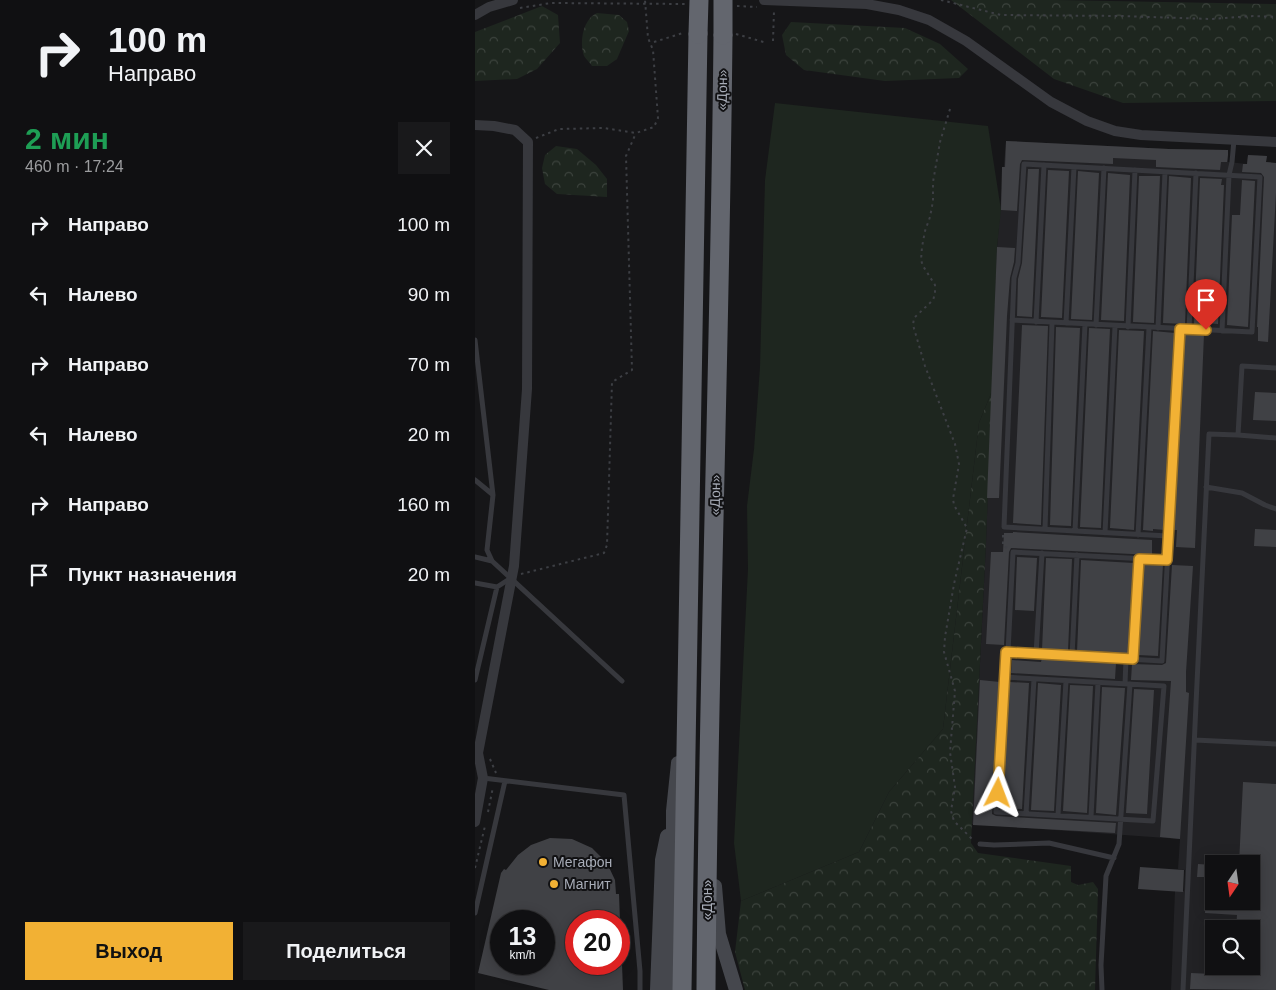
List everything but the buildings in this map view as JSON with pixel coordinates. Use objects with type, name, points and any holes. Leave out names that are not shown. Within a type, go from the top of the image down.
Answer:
[{"type":"highway","name":"«Дон»","points":[[682,990],[692,2]]},
{"type":"highway","name":"«Дон»","points":[[706,990],[721,186],[729,3]]},
{"type":"street","points":[[763,0],[775,4],[867,4],[899,10],[929,20],[966,41],[1051,102],[1087,121],[1115,131],[1141,135],[1276,142]]},
{"type":"street","points":[[475,15],[489,7],[515,4]]},
{"type":"street","points":[[475,125],[515,130],[528,142],[527,389],[512,577],[478,753],[483,778],[475,822]]},
{"type":"street","points":[[669,990],[673,911],[673,811],[679,756],[686,723]]},
{"type":"street","points":[[657,990],[661,860],[673,811]]},
{"type":"street","points":[[707,868],[715,886],[719,934],[736,990]]},
{"type":"lane","points":[[1222,331],[1229,175],[1234,140]]},
{"type":"lane","points":[[1012,320],[1252,332],[1260,178],[1024,164],[1018,263],[1014,278],[1012,320],[1004,527],[1169,536]]},
{"type":"lane","points":[[1036,322],[1045,165]]},
{"type":"lane","points":[[1066,323],[1074,167]]},
{"type":"lane","points":[[1096,325],[1104,168]]},
{"type":"lane","points":[[1128,327],[1135,170]]},
{"type":"lane","points":[[1158,328],[1165,172]]},
{"type":"lane","points":[[1189,330],[1196,174]]},
{"type":"lane","points":[[1045,529],[1052,322]]},
{"type":"lane","points":[[1075,531],[1085,324]]},
{"type":"lane","points":[[1105,533],[1115,326]]},
{"type":"lane","points":[[1137,535],[1149,328]]},
{"type":"lane","points":[[1008,652],[1162,661],[1180,329]]},
{"type":"lane","points":[[475,340],[477,382],[493,495],[487,550],[492,561]]},
{"type":"lane","points":[[1239,435],[1242,366],[1276,368]]},
{"type":"lane","points":[[1183,990],[1199,613],[1209,434],[1276,438]]},
{"type":"lane","points":[[475,480],[493,495]]},
{"type":"lane","points":[[1206,487],[1242,493],[1276,509]]},
{"type":"lane","points":[[1004,677],[1164,686],[1153,821],[996,812],[1004,677],[1006,652],[1008,652],[1013,552],[1167,560]]},
{"type":"lane","points":[[1036,654],[1042,553]]},
{"type":"lane","points":[[1072,656],[1077,555]]},
{"type":"lane","points":[[475,557],[492,561],[512,577],[622,681]]},
{"type":"lane","points":[[1133,659],[1139,559]]},
{"type":"lane","points":[[475,680],[497,587],[512,577]]},
{"type":"lane","points":[[475,582],[497,587]]},
{"type":"lane","points":[[1102,990],[1101,965],[1106,876],[1119,844],[1121,819],[1127,684],[1126,659]]},
{"type":"lane","points":[[1026,814],[1034,679]]},
{"type":"lane","points":[[1058,815],[1066,681]]},
{"type":"lane","points":[[1091,817],[1098,683]]},
{"type":"lane","points":[[1195,740],[1276,744]]},
{"type":"lane","points":[[483,778],[624,795],[640,971],[640,990]]},
{"type":"lane","points":[[475,913],[505,781]]},
{"type":"lane","points":[[980,844],[1049,843],[1114,858]]},
{"type":"path","points":[[941,0],[1001,15],[1211,19],[1253,16],[1276,18]]},
{"type":"path","points":[[528,142],[559,129],[604,128],[636,134],[654,127],[658,118],[653,50],[648,38],[645,1]]},
{"type":"path","points":[[515,4],[645,1],[692,2]]},
{"type":"path","points":[[729,3],[775,4],[773,41]]},
{"type":"path","points":[[654,42],[693,33]]},
{"type":"path","points":[[728,34],[767,43]]},
{"type":"path","points":[[950,109],[940,142],[933,182],[933,201],[925,231],[921,260],[935,285],[935,294],[933,300],[914,318],[913,325],[925,366],[955,444],[959,464],[953,499],[954,506],[967,528],[954,584],[944,652],[955,691],[950,752],[955,787],[951,811],[954,821],[980,844]]},
{"type":"path","points":[[512,577],[604,553],[607,545],[612,382],[632,370],[627,156],[636,134]]},
{"type":"path","points":[[1004,527],[1003,546],[1013,552]]},
{"type":"shaded area","points":[[1006,141],[1228,150],[1228,162],[1247,164],[1248,155],[1267,156],[1266,162],[1276,163],[1276,990],[1171,990],[1175,891],[1184,891],[1185,870],[1178,869],[1180,839],[972,824],[986,543],[997,247]]},
{"type":"green space","points":[[951,0],[1276,4],[1276,101],[1123,103],[1054,79]]},
{"type":"green space","points":[[542,6],[558,15],[560,43],[537,69],[517,79],[475,81],[475,32]]},
{"type":"green space","points":[[597,13],[619,15],[627,22],[629,31],[617,59],[607,66],[592,66],[584,56],[583,32],[588,20]]},
{"type":"green space","points":[[791,22],[905,28],[940,44],[968,69],[959,78],[885,81],[804,70],[786,55],[782,35]]},
{"type":"green space","points":[[775,103],[988,126],[1001,210],[997,247],[992,391],[979,423],[943,729],[889,792],[859,852],[741,901],[734,843],[748,569],[747,506],[754,449],[760,367],[765,180]]},
{"type":"green space","points":[[556,146],[577,149],[596,165],[607,179],[607,197],[557,194],[545,184],[542,168],[545,155]]},
{"type":"green space","points":[[992,391],[971,843],[978,853],[1071,866],[1071,882],[1078,885],[1093,882],[1098,889],[1095,990],[745,990],[735,952],[741,901],[859,852],[889,792],[943,729],[979,423]]},
{"type":"place","name":"Мегафон","points":[[543,862]]},
{"type":"place","name":"Магнит","points":[[554,884]]},
{"type":"route","points":[[998,793],[1006,652],[1133,659],[1139,559],[1167,560],[1180,329],[1206,330]]}]
